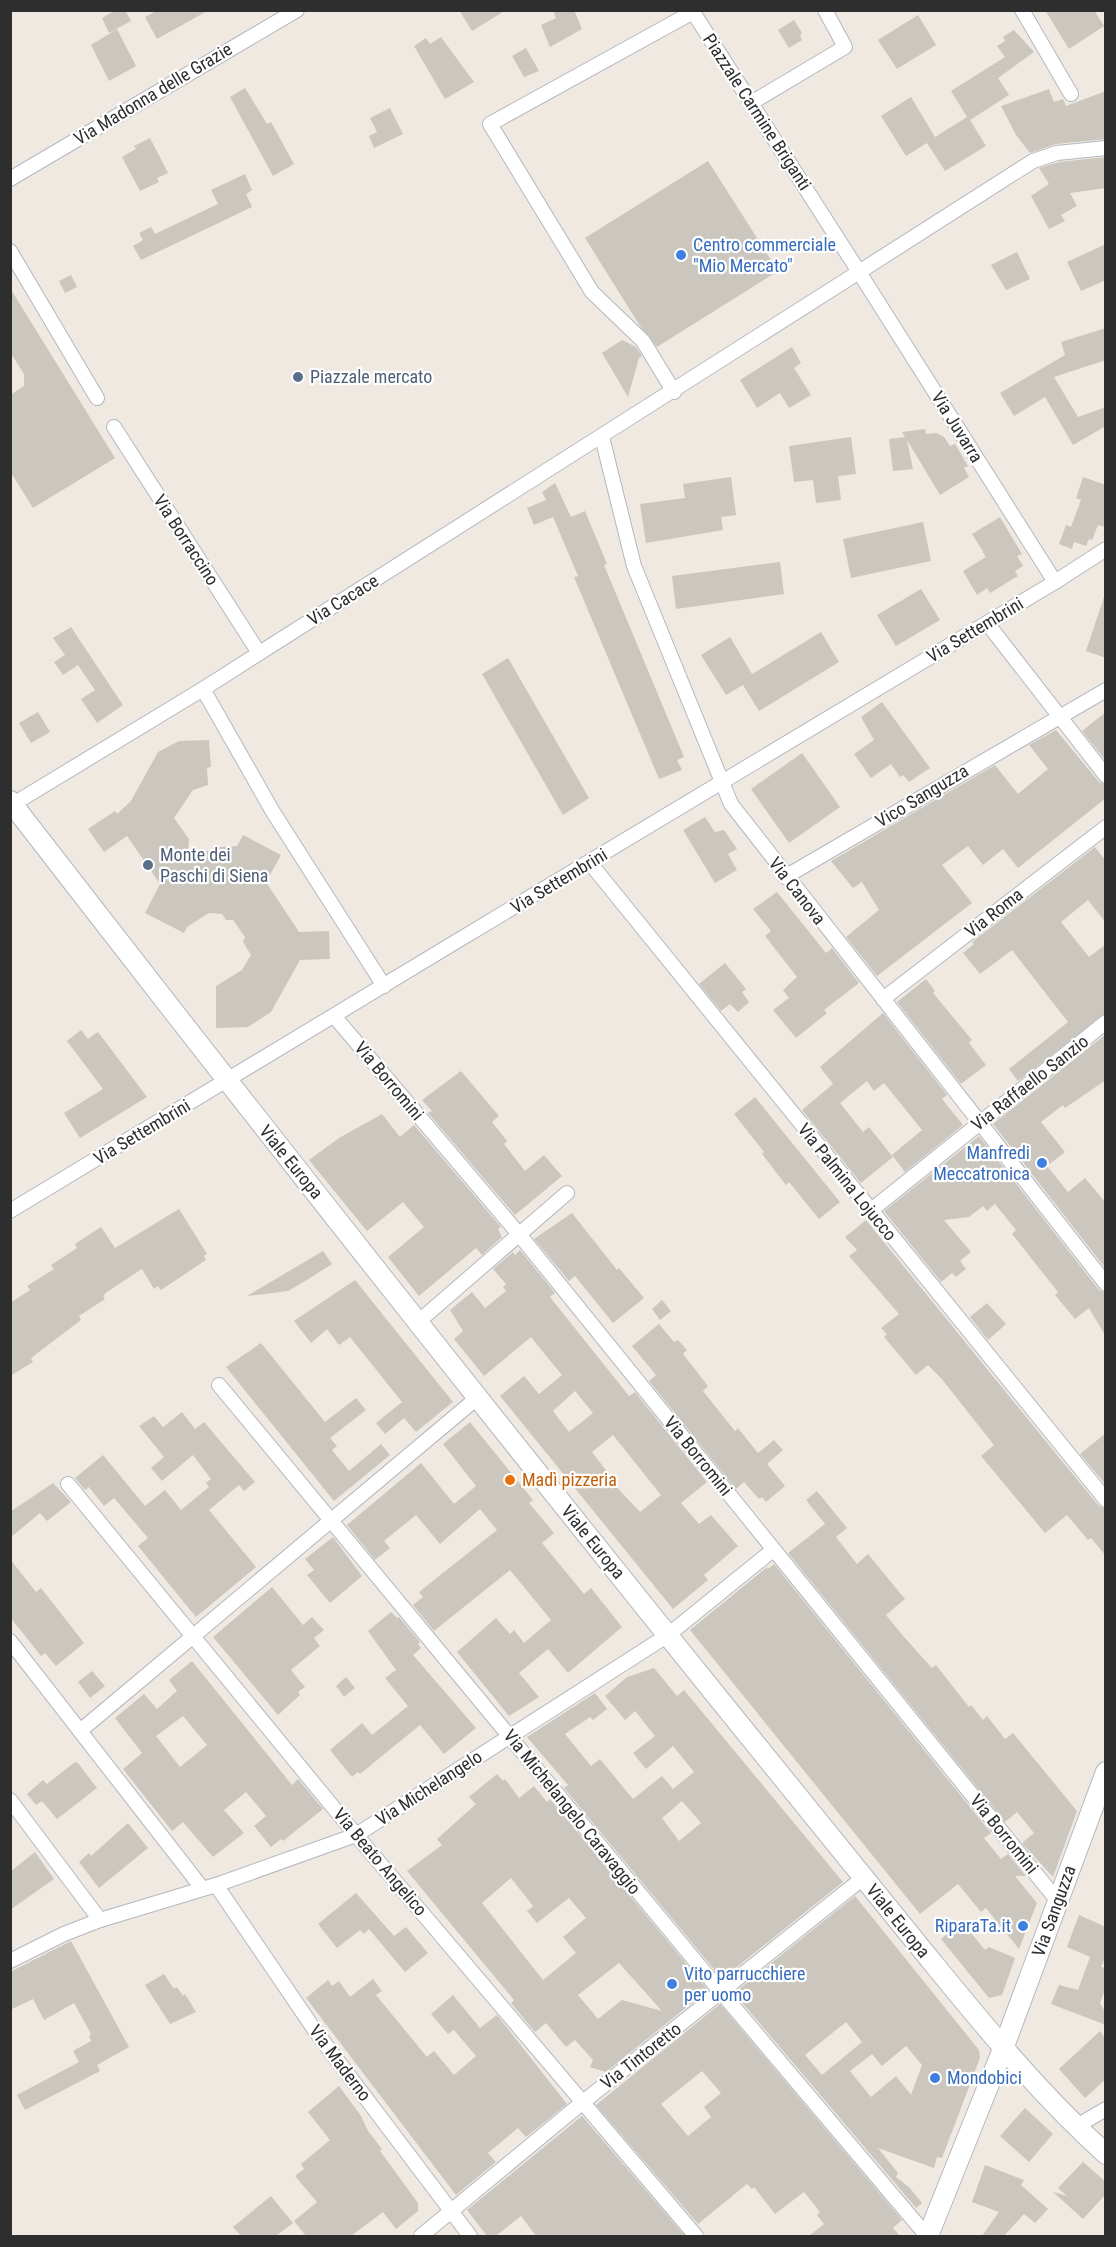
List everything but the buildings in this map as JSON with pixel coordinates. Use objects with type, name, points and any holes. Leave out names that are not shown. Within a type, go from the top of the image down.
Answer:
[{"type":"street","name":"Via Madonna delle Grazie","points":[[10,179],[297,10]]},
{"type":"street","points":[[751,103],[845,47],[825,10]]},
{"type":"street","points":[[1022,10],[1071,94]]},
{"type":"street","name":"Piazzale Carmine Briganti","points":[[674,392],[643,341],[592,292],[490,124],[693,12],[860,272]]},
{"type":"street","points":[[860,272],[1033,161],[1058,153],[1101,149]]},
{"type":"street","points":[[10,251],[97,398]]},
{"type":"street","name":"Via Cacace","points":[[11,804],[203,689],[860,272]]},
{"type":"street","name":"Via Juvarra","points":[[860,272],[1055,582]]},
{"type":"street","name":"Via Borraccino","points":[[114,427],[259,653]]},
{"type":"street","name":"Via Canova","points":[[602,437],[634,566],[731,804],[785,877],[1106,1284]]},
{"type":"street","name":"Via Settembrini","points":[[10,1211],[590,863],[722,780],[987,623],[1106,549]]},
{"type":"street","points":[[987,623],[1106,776]]},
{"type":"street","points":[[203,689],[273,812],[384,986]]},
{"type":"street","name":"Vico Sanguzza","points":[[785,877],[1058,715],[1106,690]]},
{"type":"street","name":"Viale Europa","points":[[11,804],[226,1081],[477,1398],[863,1878],[1003,2049],[1075,2127],[1106,2154]]},
{"type":"street","name":"Via Roma","points":[[883,999],[1106,827]]},
{"type":"street","name":"Via Palmina Lojucco","points":[[590,863],[1106,1500]]},
{"type":"street","name":"Via Borromini","points":[[334,1016],[518,1233],[1057,1899]]},
{"type":"street","name":"Via Raffaello Sanzio","points":[[870,1211],[1106,1022]]},
{"type":"street","points":[[418,1322],[567,1192]]},
{"type":"street","name":"Via Michelangelo Caravaggio","points":[[219,1385],[721,1992],[928,2236]]},
{"type":"street","points":[[80,1731],[477,1398]]},
{"type":"street","name":"Via Beato Angelico","points":[[68,1484],[356,1835],[696,2236]]},
{"type":"street","name":"Via Michelangelo","points":[[10,1961],[64,1934],[100,1920],[209,1886],[356,1835],[668,1635],[773,1550]]},
{"type":"street","name":"Via Maderno","points":[[10,1641],[80,1731],[209,1886],[470,2236]]},
{"type":"street","name":"Via Sanguzza","points":[[928,2236],[1003,2049],[1106,1772]]},
{"type":"street","points":[[10,1800],[100,1920]]},
{"type":"street","name":"Via Tintoretto","points":[[421,2236],[583,2102],[863,1878]]},
{"type":"street","points":[[1075,2127],[1106,2109]]},
{"type":"place","name":"Centro commerciale \"Mio Mercato\"","points":[[681,255]]},
{"type":"place","name":"Piazzale mercato","points":[[298,377]]},
{"type":"place","name":"Monte dei Paschi di Siena","points":[[148,865]]},
{"type":"place","name":"Manfredi Meccatronica","points":[[1042,1163]]},
{"type":"place","name":"Madì pizzeria","points":[[510,1480]]},
{"type":"place","name":"RiparaTa.it","points":[[1023,1926]]},
{"type":"place","name":"Vito parrucchiere per uomo","points":[[672,1984]]},
{"type":"place","name":"Mondobici","points":[[935,2078]]}]
